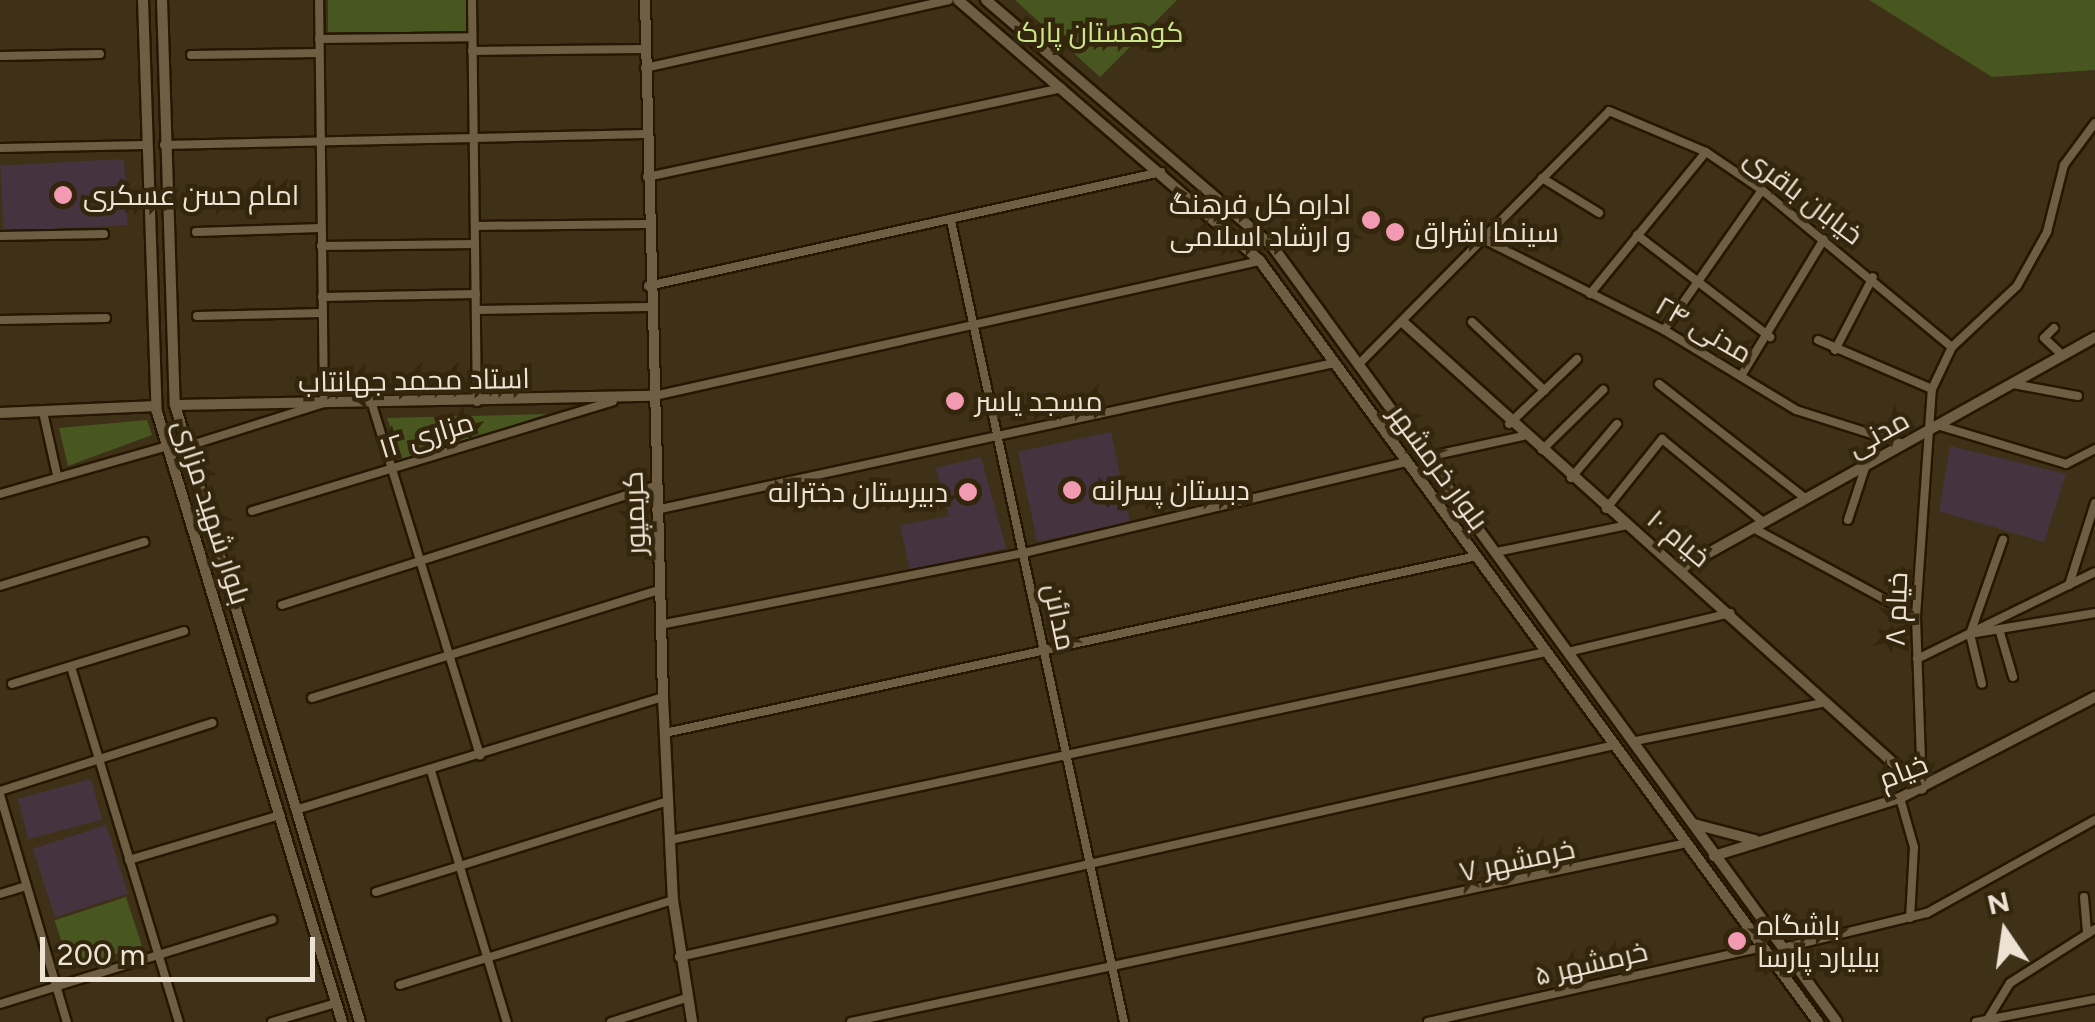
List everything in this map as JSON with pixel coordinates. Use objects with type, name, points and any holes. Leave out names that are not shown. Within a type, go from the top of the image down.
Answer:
[{"type":"main road","name":"بلوار شهید مزاری","points":[[142,0],[156,406],[342,1022]]},
{"type":"main road","name":"بلوار شهید مزاری","points":[[162,0],[166,246],[175,405],[360,1022]]},
{"type":"main road","name":"کریمپور","points":[[645,0],[648,286],[663,698],[673,900],[692,1022]]},
{"type":"main road","name":"بلوار خرمشهر","points":[[958,0],[1161,172],[1260,262],[1818,1022]]},
{"type":"main road","name":"بلوار خرمشهر","points":[[986,0],[1255,227],[1837,1022]]},
{"type":"main road","points":[[1004,39],[1016,26]]},
{"type":"main road","points":[[148,247],[166,246]]},
{"type":"main road","name":"خیام ۱۰","points":[[1405,324],[1540,452],[1682,568],[1922,788]]},
{"type":"main road","name":"مدنی","points":[[1682,568],[2095,337]]},
{"type":"main road","name":"استاد محمد جهانتاب","points":[[175,405],[612,401],[652,396]]},
{"type":"main road","points":[[0,413],[156,406]]},
{"type":"main road","points":[[1517,612],[1534,605]]},
{"type":"main road","name":"خیام","points":[[1714,856],[1900,798],[2095,697]]},
{"type":"main road","points":[[280,814],[299,809]]},
{"type":"main road","points":[[1692,823],[1760,842]]},
{"type":"street","points":[[188,446],[324,403],[318,0]]},
{"type":"street","points":[[472,0],[477,402]]},
{"type":"street","points":[[646,68],[948,0]]},
{"type":"street","points":[[319,39],[472,37]]},
{"type":"street","points":[[472,51],[645,49]]},
{"type":"street","points":[[191,55],[319,53]]},
{"type":"street","points":[[0,56],[100,54]]},
{"type":"street","points":[[647,177],[1062,88]]},
{"type":"street","name":"خیابان باقری","points":[[1542,178],[1609,111],[1706,152],[1762,190],[1873,277],[1952,348]]},
{"type":"street","points":[[1952,348],[2017,286],[2046,232],[2064,165],[2095,123]]},
{"type":"street","points":[[164,145],[646,134]]},
{"type":"street","points":[[0,148],[146,145]]},
{"type":"street","points":[[1590,294],[1706,152]]},
{"type":"street","points":[[648,286],[1161,172]]},
{"type":"street","points":[[1358,365],[1405,324],[1487,241],[1542,178],[1599,213]]},
{"type":"street","points":[[1664,330],[1762,190]]},
{"type":"street","name":"مدائن","points":[[950,221],[1124,1022]]},
{"type":"street","points":[[475,226],[647,224]]},
{"type":"street","points":[[196,232],[321,228]]},
{"type":"street","points":[[0,236],[104,234]]},
{"type":"street","points":[[1637,236],[1770,337]]},
{"type":"street","points":[[1741,376],[1770,337],[1824,238]]},
{"type":"street","name":"مدنی ۲۴","points":[[1487,241],[1664,330],[1796,410],[1903,444]]},
{"type":"street","points":[[322,246],[475,244]]},
{"type":"street","points":[[652,396],[1260,262]]},
{"type":"street","points":[[1835,350],[1873,277]]},
{"type":"street","points":[[322,297],[476,294]]},
{"type":"street","points":[[476,310],[649,306]]},
{"type":"street","points":[[197,316],[322,313]]},
{"type":"street","points":[[0,320],[106,318]]},
{"type":"street","points":[[1472,322],[1545,390]]},
{"type":"street","points":[[2054,328],[2044,338],[2062,355]]},
{"type":"street","points":[[1818,340],[1932,389]]},
{"type":"street","name":"خیام ۸","points":[[1922,788],[1916,616],[1932,389],[1952,348]]},
{"type":"street","points":[[1509,424],[1577,359]]},
{"type":"street","points":[[656,510],[1160,405],[1334,363]]},
{"type":"street","points":[[1659,384],[1806,498]]},
{"type":"street","points":[[2012,384],[2078,396]]},
{"type":"street","points":[[1540,452],[1603,390]]},
{"type":"street","name":"مزاری ۱۲","points":[[252,511],[612,401]]},
{"type":"street","points":[[371,402],[480,756]]},
{"type":"street","points":[[42,412],[57,475]]},
{"type":"street","points":[[1571,478],[1617,424]]},
{"type":"street","points":[[1932,428],[2059,462],[2095,449]]},
{"type":"street","points":[[1426,457],[1523,436]]},
{"type":"street","points":[[1606,508],[1662,439],[1758,525],[1916,616]]},
{"type":"street","points":[[0,494],[167,446]]},
{"type":"street","points":[[660,625],[1024,553],[1407,462]]},
{"type":"street","points":[[1848,520],[1866,465]]},
{"type":"street","points":[[282,605],[656,486]]},
{"type":"street","points":[[2068,587],[2095,504]]},
{"type":"street","points":[[1496,552],[1628,524]]},
{"type":"street","points":[[1982,684],[1970,634],[2004,540]]},
{"type":"street","points":[[0,586],[144,542]]},
{"type":"street","points":[[665,733],[1476,556]]},
{"type":"street","points":[[1917,659],[1997,624],[2095,572]]},
{"type":"street","points":[[312,698],[659,590]]},
{"type":"street","points":[[1568,652],[1730,613]]},
{"type":"street","points":[[1997,624],[2095,613]]},
{"type":"street","points":[[1997,624],[2013,677]]},
{"type":"street","points":[[12,684],[184,631]]},
{"type":"street","points":[[670,840],[1546,652]]},
{"type":"street","points":[[71,667],[179,1022]]},
{"type":"street","points":[[299,809],[663,698]]},
{"type":"street","points":[[1635,741],[1826,702]]},
{"type":"street","points":[[66,1022],[0,793],[212,723]]},
{"type":"street","points":[[679,956],[1091,867],[1615,745]]},
{"type":"street","points":[[431,771],[507,1022]]},
{"type":"street","points":[[1900,798],[1915,858],[1910,918]]},
{"type":"street","points":[[376,892],[668,801]]},
{"type":"street","points":[[129,860],[280,814]]},
{"type":"street","points":[[1783,948],[1910,918],[1946,905],[2095,820]]},
{"type":"street","name":"خرمشهر ۷","points":[[851,1022],[1356,918],[1687,844]]},
{"type":"street","points":[[0,894],[27,886]]},
{"type":"street","points":[[1988,1019],[2010,983],[2091,932],[2084,898]]},
{"type":"street","points":[[400,985],[673,900]]},
{"type":"street","points":[[0,1004],[272,920]]},
{"type":"street","name":"خرمشهر ۵","points":[[1428,1022],[1764,948]]},
{"type":"street","points":[[611,1022],[686,998]]},
{"type":"street","points":[[1976,1022],[2095,999]]},
{"type":"street","points":[[272,1022],[336,1002]]},
{"type":"shaded area","name":"امام حسن عسکری","points":[[124,159],[127,225],[4,231],[0,165]]},
{"type":"shaded area","name":"دبستان پسرانه","points":[[1111,432],[1130,522],[1037,542],[1018,452]]},
{"type":"shaded area","points":[[1950,446],[2066,474],[2044,542],[1939,511]]},
{"type":"shaded area","name":"دبیرستان دخترانه","points":[[981,457],[1006,548],[910,571],[900,525],[949,516],[936,468]]},
{"type":"shaded area","points":[[91,779],[102,820],[28,839],[18,799]]},
{"type":"shaded area","points":[[106,825],[128,893],[55,917],[33,849]]},
{"type":"green space","points":[[328,0],[467,0],[467,32],[328,32]]},
{"type":"green space","name":"کوهستان پارک","points":[[1015,0],[1177,0],[1100,77]]},
{"type":"green space","points":[[1869,0],[2095,0],[2095,70],[1992,77]]},
{"type":"green space","points":[[547,414],[404,463],[387,418]]},
{"type":"green space","points":[[147,420],[152,435],[68,466],[59,428]]},
{"type":"green space","points":[[126,897],[142,946],[70,969],[55,920]]},
{"type":"place","name":"امام حسن عسکری","points":[[63,195]]},
{"type":"place","name":"اداره کل فرهنگ و ارشاد اسلامی","points":[[1371,220]]},
{"type":"place","name":"سینما اشراق","points":[[1395,232]]},
{"type":"place","name":"مسجد یاسر","points":[[955,401]]},
{"type":"place","name":"دبستان پسرانه","points":[[1072,490]]},
{"type":"place","name":"دبیرستان دخترانه","points":[[968,492]]},
{"type":"place","name":"باشگاه بیلیارد پارسا","points":[[1737,941]]}]
